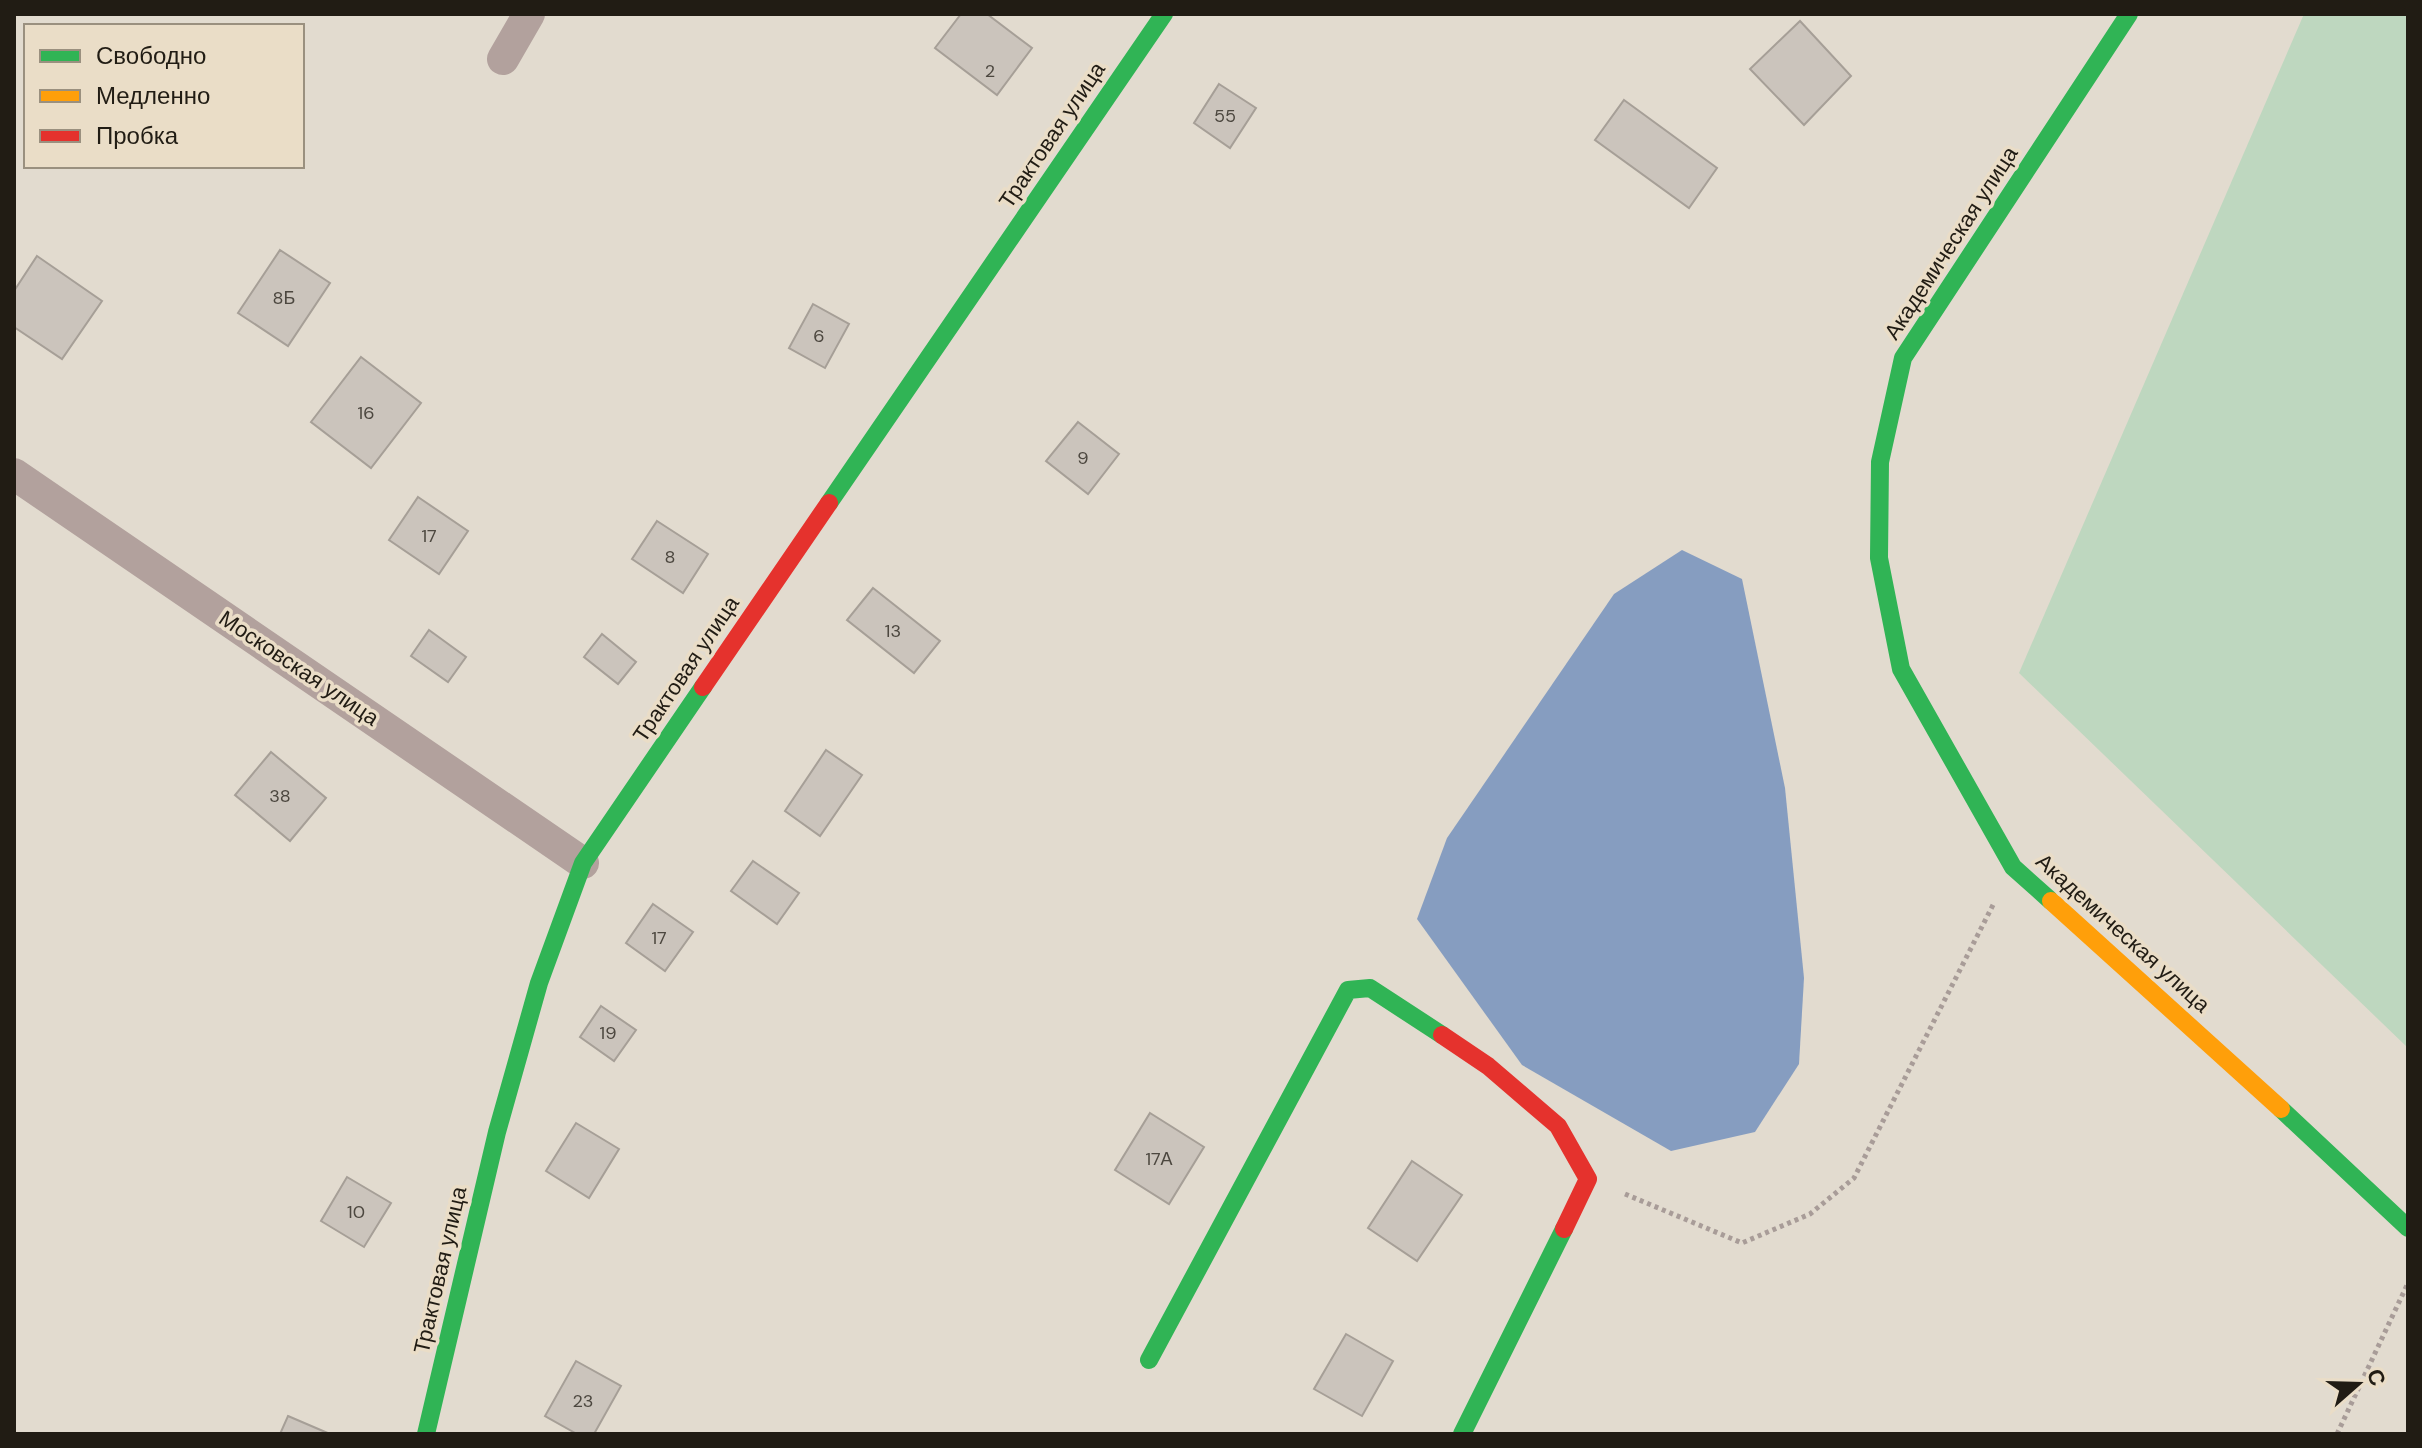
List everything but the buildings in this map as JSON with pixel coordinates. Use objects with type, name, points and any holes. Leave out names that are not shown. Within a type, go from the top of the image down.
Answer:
[{"type":"street","points":[[503,59],[529,14]]},
{"type":"street","name":"Трактовая улица","points":[[426,1434],[497,1132],[539,983],[583,863],[1164,14]]},
{"type":"street","name":"Академическая улица","points":[[2129,14],[1903,358],[1880,462],[1879,558],[1901,669],[1975,805],[2013,867],[2158,994],[2408,1228]]},
{"type":"street","name":"Московская улица","points":[[14,474],[583,863]]},
{"type":"street","points":[[1149,1360],[1348,990],[1370,988],[1488,1066],[1558,1126],[1588,1179],[1462,1434]]},
{"type":"path","points":[[1588,1179],[1742,1243],[1810,1214],[1854,1178],[2013,867]]},
{"type":"path","points":[[2337,1434],[2408,1283]]},
{"type":"green space","points":[[2304,14],[2408,14],[2408,1048],[2019,673]]},
{"type":"water","points":[[1682,550],[1742,579],[1785,788],[1804,978],[1799,1064],[1755,1132],[1671,1151],[1522,1065],[1417,919],[1447,838],[1614,594]]},
{"type":"traffic: fast","points":[[829,503],[1164,14]]},
{"type":"traffic: fast","points":[[2051,901],[2013,867],[1901,669],[1879,558],[1880,462],[1903,358],[2129,14]]},
{"type":"traffic: fast","points":[[426,1434],[497,1132],[539,983],[583,863],[703,687]]},
{"type":"traffic: fast","points":[[1149,1360],[1348,990],[1370,988],[1442,1035]]},
{"type":"traffic: fast","points":[[2281,1109],[2408,1228]]},
{"type":"traffic: fast","points":[[1462,1434],[1564,1229]]},
{"type":"traffic: slow","points":[[2051,901],[2281,1109]]},
{"type":"traffic: jam","points":[[703,687],[829,503]]},
{"type":"traffic: jam","points":[[1442,1035],[1488,1066],[1558,1126],[1588,1179],[1564,1229]]}]
